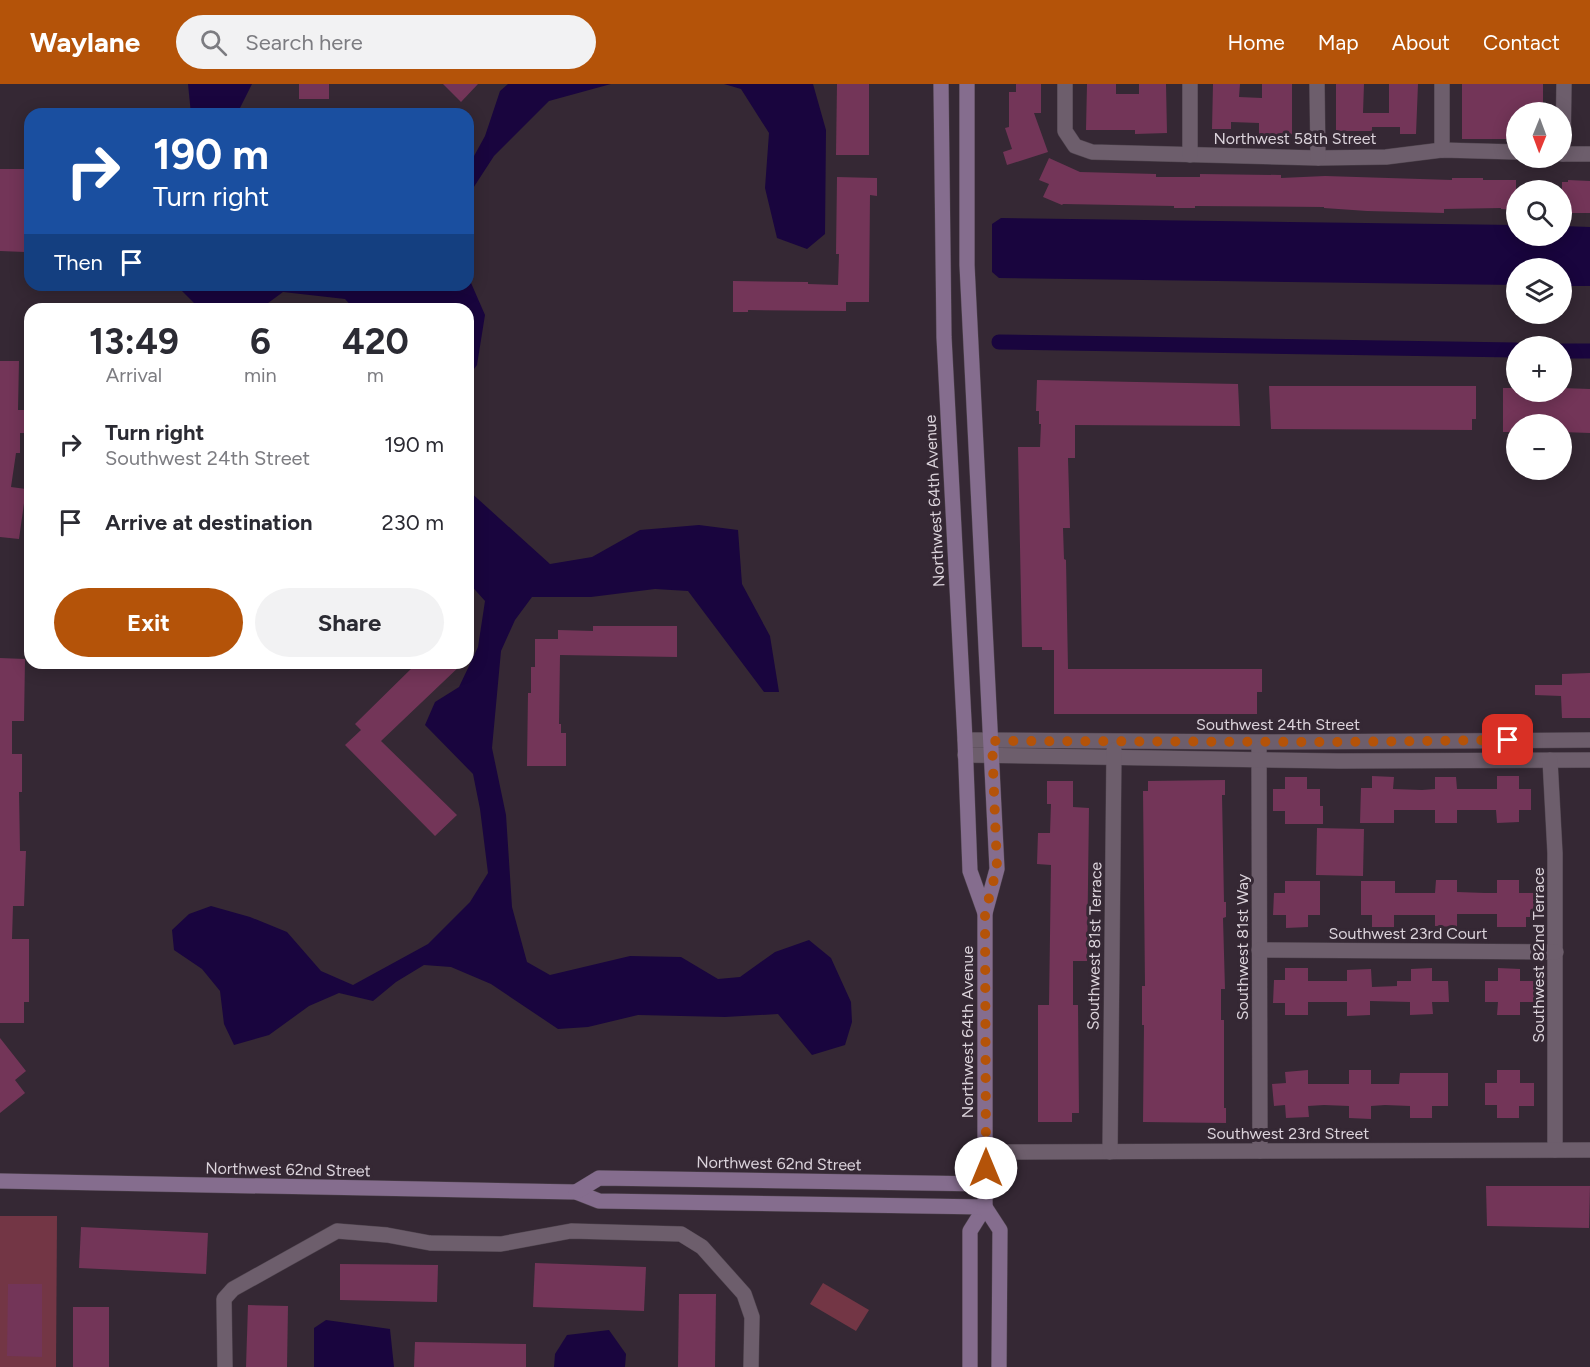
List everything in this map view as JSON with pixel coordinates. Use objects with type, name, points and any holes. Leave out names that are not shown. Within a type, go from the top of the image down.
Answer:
[{"type":"street","name":"Northwest 64th Avenue","points":[[941,84],[944,337],[970,871],[985,913]]},
{"type":"street","name":"Northwest 64th Avenue","points":[[967,84],[967,265],[997,868],[985,913],[985,1207]]},
{"type":"street","name":"Northwest 58th Street","points":[[1065,84],[1065,131],[1075,146],[1092,153],[1318,158],[1386,157],[1442,150],[1506,152]]},
{"type":"street","points":[[1190,84],[1190,155]]},
{"type":"street","points":[[1317,84],[1318,158]]},
{"type":"street","points":[[1442,84],[1442,150]]},
{"type":"street","points":[[1563,102],[1564,84]]},
{"type":"street","points":[[1572,154],[1590,154]]},
{"type":"street","points":[[944,337],[970,336]]},
{"type":"street","points":[[953,519],[967,522],[981,534]]},
{"type":"street","name":"Southwest 24th Street","points":[[992,749],[1114,741],[1590,740]]},
{"type":"street","name":"Southwest 81st Terrace","points":[[1110,1152],[1114,741]]},
{"type":"street","name":"Southwest 81st Way","points":[[1259,742],[1260,1152]]},
{"type":"street","name":"Southwest 24th Street","points":[[965,748],[1114,759],[1590,760]]},
{"type":"street","name":"Southwest 82nd Terrace","points":[[1550,760],[1556,853],[1556,1150]]},
{"type":"street","name":"Southwest 23rd Court","points":[[1259,950],[1556,952]]},
{"type":"street","name":"Southwest 23rd Street","points":[[986,1152],[1590,1150]]},
{"type":"street","name":"Northwest 62nd Street","points":[[576,1192],[599,1178],[985,1184]]},
{"type":"street","name":"Northwest 62nd Street","points":[[0,1181],[576,1192],[598,1201],[985,1207]]},
{"type":"street","points":[[786,1204],[799,1196],[807,1181]]},
{"type":"street","points":[[970,1367],[970,1231],[985,1207],[1000,1230],[999,1367]]},
{"type":"street","points":[[225,1367],[224,1299],[232,1289],[337,1231],[387,1234],[430,1243],[501,1244],[571,1232],[681,1234],[702,1247],[744,1294],[752,1317],[751,1367]]},
{"type":"shaded area","points":[[188,84],[252,84],[240,108],[190,108]]},
{"type":"shaded area","points":[[508,84],[611,84],[549,101],[494,156],[474,187],[474,156],[485,136],[500,91]]},
{"type":"shaded area","points":[[724,84],[813,84],[826,130],[825,234],[807,249],[777,238],[765,188],[769,133],[741,89]]},
{"type":"shaded area","points":[[1001,218],[1506,225],[1506,246],[1572,246],[1572,226],[1590,227],[1590,286],[1572,286],[1572,258],[1506,258],[1506,285],[999,278],[992,272],[992,224]]},
{"type":"shaded area","points":[[474,290],[485,315],[477,365],[474,369],[474,303],[349,303],[345,299],[283,292],[268,303],[194,303],[182,291]]},
{"type":"shaded area","points":[[474,495],[550,564],[592,557],[640,530],[699,525],[738,530],[742,584],[770,636],[779,692],[764,692],[688,591],[655,589],[591,597],[532,597],[515,620],[501,651],[492,748],[506,815],[512,907],[527,962],[550,975],[630,956],[681,957],[718,979],[740,977],[775,952],[809,940],[831,958],[851,1002],[852,1022],[845,1045],[812,1055],[778,1014],[725,1017],[638,1015],[588,1027],[558,1029],[491,984],[451,967],[424,965],[396,982],[373,1001],[339,993],[309,1006],[269,1035],[234,1045],[224,1024],[220,991],[202,969],[174,950],[172,930],[189,914],[211,906],[250,917],[287,932],[321,971],[353,985],[428,944],[470,902],[488,873],[473,774],[425,725],[435,702],[459,687],[468,669],[474,669],[474,655],[478,647],[485,601],[474,589]]},
{"type":"shaded area","points":[[0,1216],[57,1216],[56,1367],[0,1367]]},
{"type":"shaded area","points":[[823,1283],[869,1310],[856,1331],[810,1304]]},
{"type":"shaded area","points":[[326,1320],[390,1329],[394,1367],[314,1367],[314,1328]]},
{"type":"shaded area","points":[[609,1330],[626,1354],[625,1367],[554,1367],[555,1354],[567,1335]]},
{"type":"building","points":[[299,84],[329,84],[329,99],[299,99]]},
{"type":"building","points":[[443,84],[478,84],[461,102]]},
{"type":"building","points":[[837,84],[869,84],[869,155],[836,155]]},
{"type":"building","points":[[1016,84],[1041,84],[1041,113],[1034,113],[1048,152],[1007,165],[1003,152],[1012,149],[1005,128],[1009,127],[1009,92],[1016,92]]},
{"type":"building","points":[[1087,84],[1116,84],[1116,94],[1139,94],[1139,84],[1166,84],[1167,133],[1135,134],[1135,130],[1086,130]]},
{"type":"building","points":[[1213,84],[1240,84],[1239,97],[1262,98],[1262,84],[1292,84],[1292,136],[1259,134],[1259,123],[1231,122],[1231,129],[1212,129]]},
{"type":"building","points":[[1336,84],[1364,84],[1363,113],[1389,113],[1389,84],[1418,84],[1416,134],[1400,134],[1400,127],[1372,127],[1372,131],[1336,131]]},
{"type":"building","points":[[1462,84],[1543,84],[1543,102],[1506,102],[1506,139],[1462,139]]},
{"type":"building","points":[[1049,158],[1080,172],[1156,174],[1156,177],[1200,177],[1200,174],[1281,175],[1281,178],[1325,176],[1452,180],[1452,178],[1483,178],[1483,180],[1506,180],[1506,209],[1444,209],[1444,213],[1367,211],[1324,207],[1195,206],[1195,208],[1174,208],[1174,206],[1062,205],[1043,197],[1049,184],[1039,180]]},
{"type":"building","points":[[0,169],[24,169],[24,252],[0,251]]},
{"type":"building","points":[[837,177],[877,178],[877,196],[870,195],[869,302],[846,302],[846,311],[748,310],[748,312],[733,312],[733,281],[808,282],[808,284],[838,285]]},
{"type":"building","points":[[1572,180],[1590,181],[1590,213],[1572,213]]},
{"type":"building","points":[[0,361],[19,361],[18,410],[24,410],[24,433],[20,433],[20,453],[16,453],[11,487],[24,489],[24,503],[19,539],[0,537]]},
{"type":"building","points":[[1037,380],[1238,384],[1240,426],[1075,425],[1075,458],[1068,458],[1070,528],[1063,528],[1064,559],[1066,560],[1068,669],[1262,669],[1262,692],[1257,692],[1257,714],[1054,714],[1054,650],[1042,650],[1042,647],[1022,647],[1018,447],[1040,447],[1041,424],[1039,424],[1039,411],[1036,411]]},
{"type":"building","points":[[1269,386],[1476,386],[1476,419],[1472,419],[1472,430],[1271,429]]},
{"type":"building","points":[[1503,388],[1506,388],[1506,402],[1572,402],[1572,388],[1590,389],[1590,433],[1572,432],[1572,414],[1506,414],[1506,432],[1503,432]]},
{"type":"building","points":[[593,626],[677,626],[677,657],[560,655],[559,724],[561,724],[561,733],[566,733],[566,766],[527,766],[528,693],[531,693],[531,667],[535,667],[535,639],[558,639],[558,630],[593,631]]},
{"type":"building","points":[[0,658],[24,659],[24,721],[12,721],[12,754],[22,754],[22,792],[19,792],[20,851],[26,851],[24,906],[13,906],[12,939],[29,939],[29,1002],[24,1002],[24,1023],[0,1023]]},
{"type":"building","points":[[411,669],[457,669],[381,741],[457,815],[435,836],[345,745],[361,730],[355,724]]},
{"type":"building","points":[[1590,673],[1590,718],[1562,718],[1561,696],[1535,695],[1535,685],[1562,685],[1562,674]]},
{"type":"building","points":[[1372,776],[1394,777],[1393,789],[1422,790],[1435,789],[1435,777],[1456,777],[1457,789],[1497,789],[1497,776],[1519,776],[1519,789],[1531,789],[1531,810],[1519,810],[1519,822],[1497,823],[1496,810],[1457,810],[1457,823],[1435,823],[1435,810],[1394,810],[1394,823],[1360,823],[1361,788],[1372,788]]},
{"type":"building","points":[[1285,777],[1307,777],[1307,789],[1320,789],[1323,824],[1285,824],[1285,811],[1273,811],[1273,789],[1285,789]]},
{"type":"building","points":[[1225,780],[1225,795],[1222,795],[1224,902],[1226,902],[1226,917],[1223,918],[1225,989],[1221,989],[1221,1020],[1224,1020],[1226,1123],[1143,1122],[1142,986],[1145,986],[1143,791],[1148,791],[1148,781]]},
{"type":"building","points":[[1047,781],[1073,781],[1073,807],[1089,808],[1087,961],[1073,961],[1073,1005],[1078,1005],[1079,1113],[1072,1113],[1072,1122],[1038,1122],[1038,1005],[1049,1005],[1051,865],[1037,864],[1038,833],[1050,833],[1051,804],[1047,804]]},
{"type":"building","points":[[1317,828],[1364,829],[1363,876],[1316,875]]},
{"type":"building","points":[[1436,880],[1457,880],[1457,892],[1497,893],[1497,880],[1519,880],[1519,893],[1535,893],[1536,917],[1526,917],[1526,927],[1497,927],[1497,914],[1457,914],[1457,927],[1435,926],[1435,915],[1394,915],[1394,927],[1372,927],[1372,915],[1361,915],[1361,881],[1395,881],[1395,893],[1435,893]]},
{"type":"building","points":[[1285,881],[1320,881],[1320,915],[1308,915],[1308,927],[1286,928],[1286,915],[1273,915],[1274,893],[1285,893]]},
{"type":"building","points":[[1285,968],[1308,968],[1308,981],[1347,981],[1347,970],[1371,969],[1372,987],[1397,986],[1397,981],[1411,981],[1411,969],[1432,968],[1432,981],[1448,981],[1449,1002],[1432,1002],[1433,1014],[1410,1015],[1410,1002],[1370,1001],[1370,1015],[1347,1016],[1347,1002],[1308,1002],[1308,1015],[1285,1015],[1285,1003],[1273,1003],[1274,980],[1285,980]]},
{"type":"building","points":[[1498,968],[1520,969],[1520,981],[1535,981],[1535,1002],[1520,1002],[1520,1015],[1497,1015],[1498,1002],[1485,1002],[1485,981],[1498,981]]},
{"type":"building","points":[[0,1038],[26,1071],[15,1080],[25,1093],[0,1113]]},
{"type":"building","points":[[1308,1070],[1308,1084],[1349,1084],[1349,1070],[1371,1070],[1371,1084],[1399,1084],[1400,1073],[1448,1073],[1448,1106],[1432,1106],[1432,1118],[1410,1118],[1410,1106],[1385,1105],[1371,1106],[1371,1119],[1349,1118],[1349,1106],[1324,1105],[1308,1106],[1309,1117],[1286,1118],[1285,1105],[1274,1106],[1272,1084],[1286,1083],[1285,1072]]},
{"type":"building","points":[[1497,1070],[1520,1070],[1520,1083],[1534,1083],[1534,1106],[1519,1106],[1519,1118],[1497,1118],[1497,1105],[1485,1105],[1485,1083],[1497,1083]]},
{"type":"building","points":[[1486,1186],[1590,1186],[1589,1228],[1487,1226]]},
{"type":"building","points":[[81,1227],[208,1233],[206,1274],[79,1268]]},
{"type":"building","points":[[535,1263],[646,1267],[644,1311],[533,1307]]},
{"type":"building","points":[[340,1264],[438,1265],[437,1302],[340,1300]]},
{"type":"building","points":[[8,1284],[42,1284],[42,1357],[7,1356]]},
{"type":"building","points":[[679,1294],[716,1294],[715,1367],[678,1367]]},
{"type":"building","points":[[248,1305],[288,1306],[287,1367],[246,1367]]},
{"type":"building","points":[[73,1307],[109,1307],[109,1367],[73,1367]]},
{"type":"building","points":[[415,1342],[526,1344],[526,1367],[414,1367]]},
{"type":"waterway","points":[[999,342],[1506,350]]},
{"type":"waterway","points":[[1572,351],[1590,351]]},
{"type":"route","points":[[986,1168],[985,913],[997,868],[992,741],[1508,740]]}]
